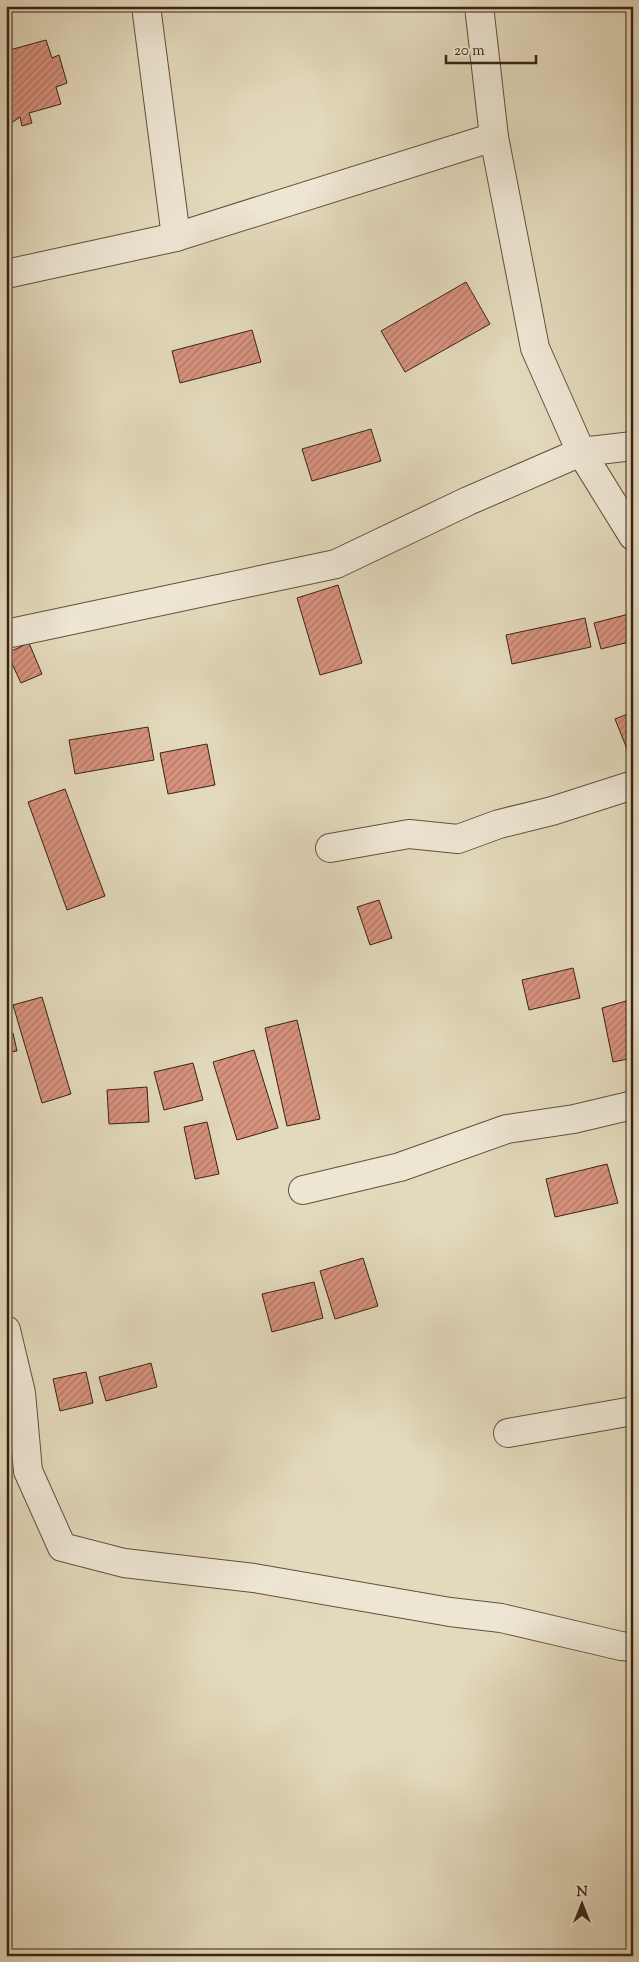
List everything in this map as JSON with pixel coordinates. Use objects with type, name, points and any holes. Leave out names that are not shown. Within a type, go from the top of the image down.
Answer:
[{"type":"street","points":[[146,6],[176,237]]},
{"type":"street","points":[[478,6],[494,137],[535,348],[581,452],[633,536]]},
{"type":"street","points":[[6,274],[176,237],[494,137]]},
{"type":"street","points":[[6,634],[336,564],[468,501],[581,452],[633,446]]},
{"type":"street","points":[[330,848],[408,834],[458,840],[499,824],[633,785]]},
{"type":"street","points":[[303,1190],[400,1167],[507,1129],[574,1119],[633,1105]]},
{"type":"street","points":[[6,1330],[21,1393],[28,1471],[62,1548],[124,1563],[254,1578],[450,1612],[501,1618],[633,1647]]},
{"type":"street","points":[[508,1433],[633,1410]]},
{"type":"building","points":[[46,40],[52,58],[59,55],[67,83],[56,87],[61,104],[29,113],[32,123],[22,126],[20,117],[10,124],[6,115],[6,51]]},
{"type":"building","points":[[466,282],[490,324],[405,372],[381,331]]},
{"type":"building","points":[[252,330],[261,362],[180,383],[172,351]]},
{"type":"building","points":[[371,429],[381,461],[312,481],[302,449]]},
{"type":"building","points":[[338,585],[362,663],[320,675],[297,598]]},
{"type":"building","points":[[633,613],[633,641],[601,649],[594,623]]},
{"type":"building","points":[[585,618],[591,647],[512,664],[506,635]]},
{"type":"building","points":[[29,643],[42,674],[21,683],[7,653]]},
{"type":"building","points":[[633,712],[633,764],[615,719]]},
{"type":"building","points":[[148,727],[154,760],[75,774],[69,740]]},
{"type":"building","points":[[207,744],[215,785],[168,794],[160,753]]},
{"type":"building","points":[[65,789],[105,896],[67,910],[28,802]]},
{"type":"building","points":[[379,900],[392,938],[370,945],[357,907]]},
{"type":"building","points":[[573,968],[580,998],[529,1010],[522,980]]},
{"type":"building","points":[[42,997],[71,1094],[42,1103],[13,1005]]},
{"type":"building","points":[[633,999],[633,1058],[613,1062],[602,1008]]},
{"type":"building","points":[[297,1020],[320,1119],[287,1126],[265,1028]]},
{"type":"building","points":[[13,1033],[17,1051],[6,1053],[6,1034]]},
{"type":"building","points":[[254,1050],[278,1128],[237,1140],[213,1062]]},
{"type":"building","points":[[193,1063],[203,1100],[164,1110],[154,1072]]},
{"type":"building","points":[[147,1087],[149,1122],[109,1124],[107,1090]]},
{"type":"building","points":[[207,1122],[219,1174],[195,1179],[184,1127]]},
{"type":"building","points":[[607,1164],[618,1203],[555,1217],[546,1179]]},
{"type":"building","points":[[363,1258],[378,1306],[335,1319],[320,1271]]},
{"type":"building","points":[[314,1282],[323,1318],[272,1332],[262,1294]]},
{"type":"building","points":[[151,1363],[157,1387],[106,1401],[99,1377]]},
{"type":"building","points":[[86,1372],[93,1403],[60,1411],[53,1379]]},
{"type":"building","points":[[6,1517],[12,1539],[6,1540]]}]
